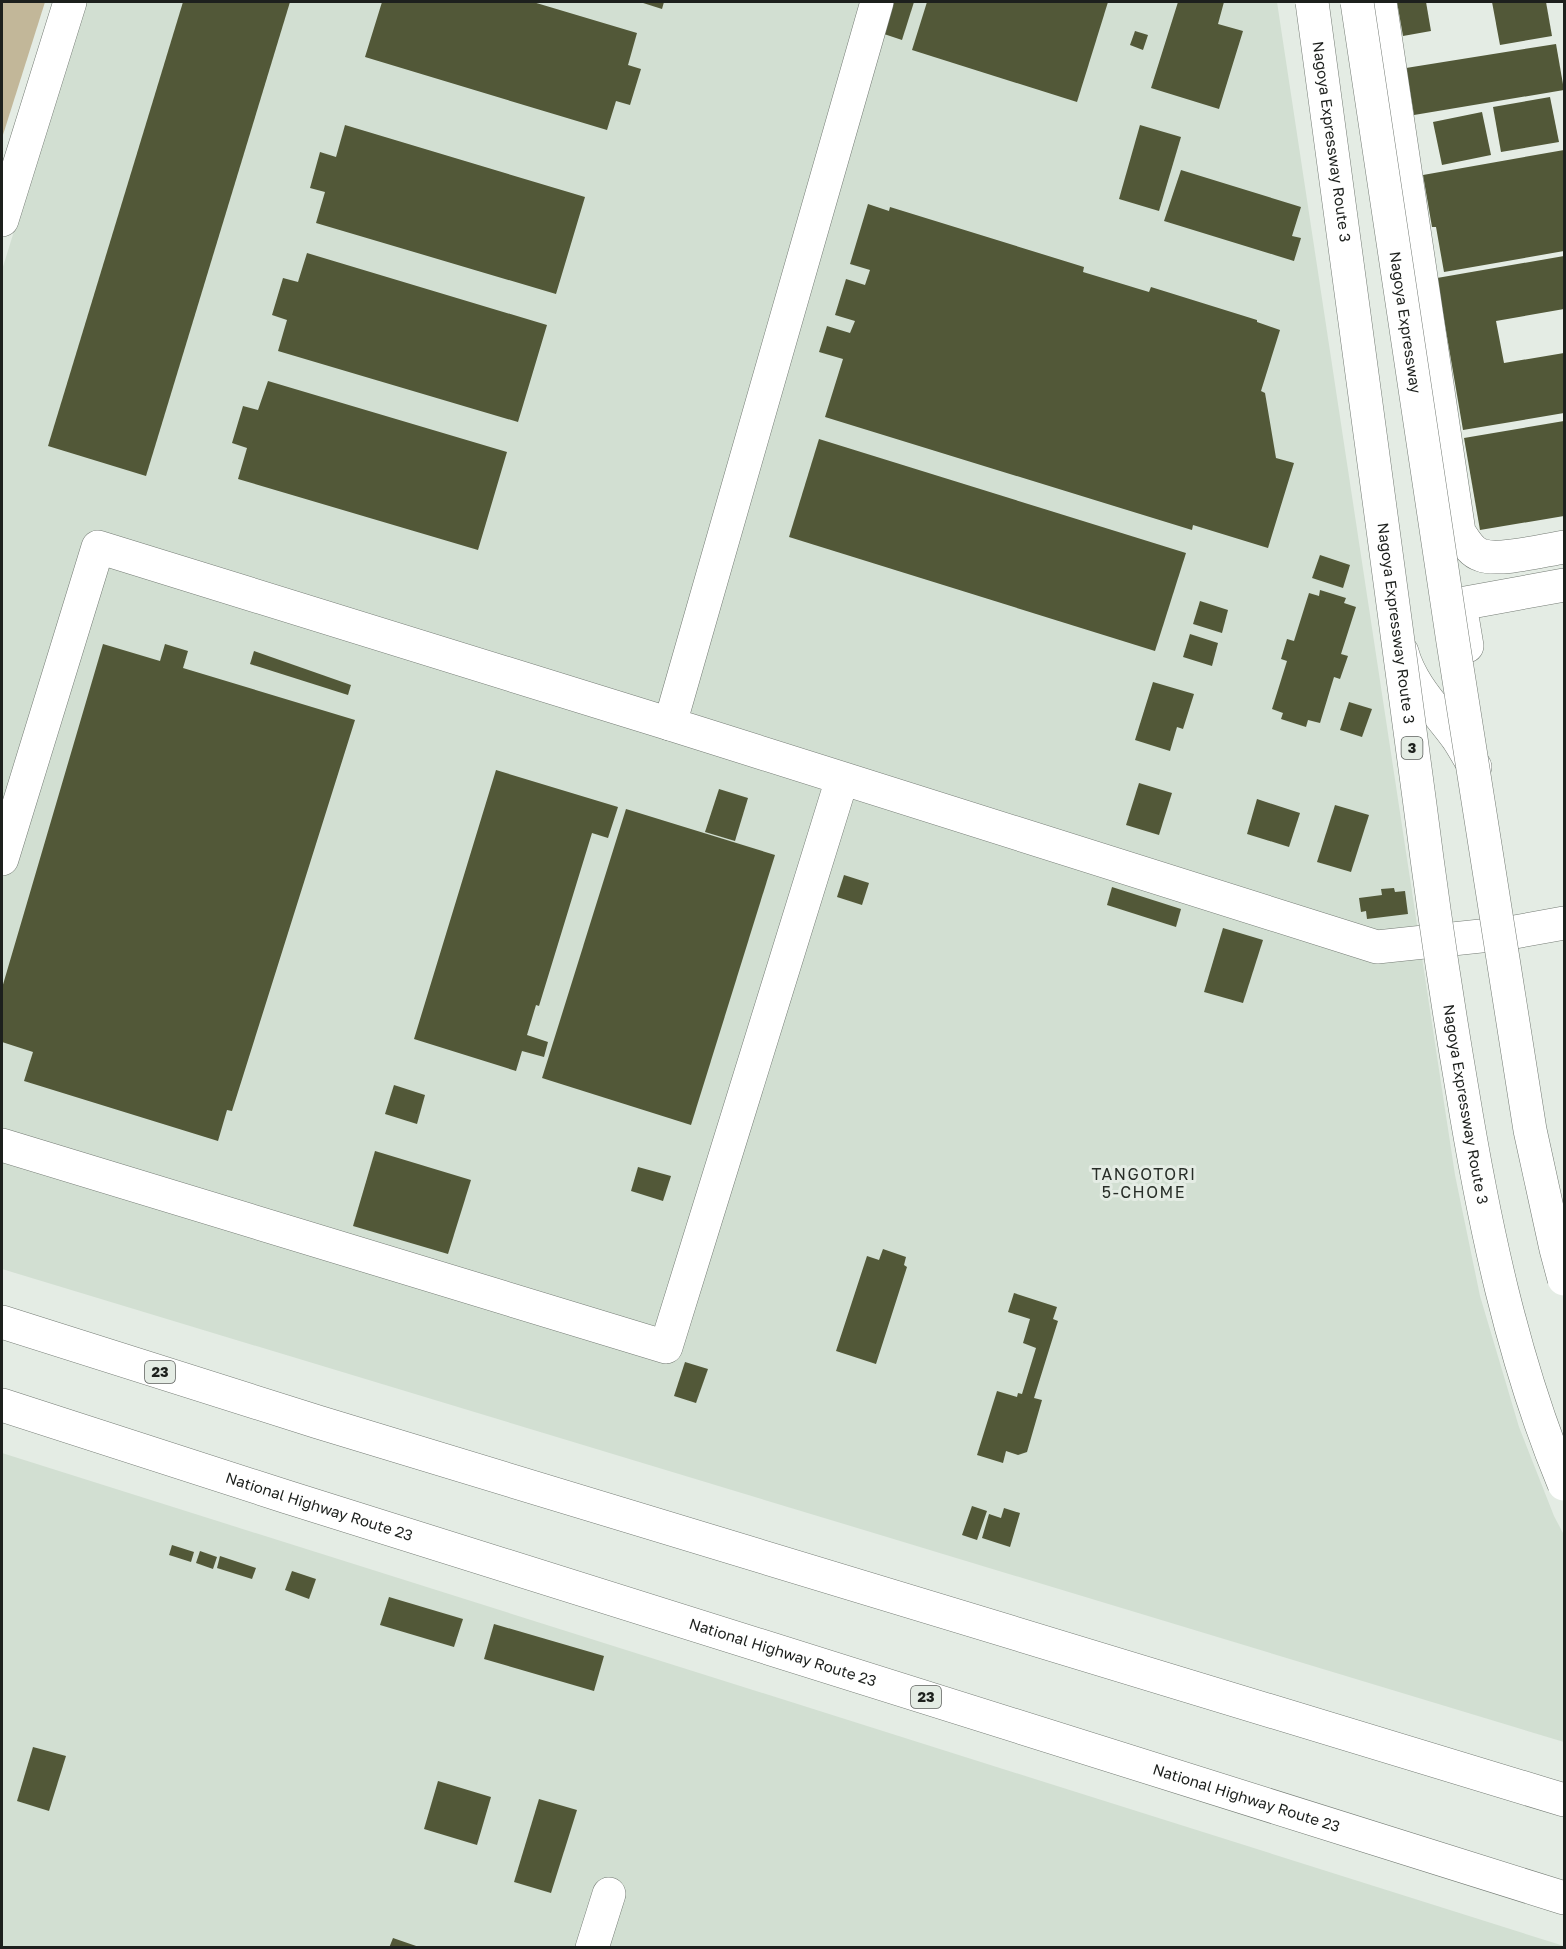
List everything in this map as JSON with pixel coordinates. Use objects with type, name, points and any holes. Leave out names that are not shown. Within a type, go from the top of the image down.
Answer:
[{"type":"main road","points":[[2,220],[70,2]]},
{"type":"main road","points":[[670,724],[877,2]]},
{"type":"main road","points":[[1310,2],[1399,640],[1406,666],[1436,711],[1459,740],[1475,767],[1492,820]]},
{"type":"main road","name":"Nagoya Expressway Route 3","points":[[1310,2],[1441,961],[1471,1146],[1497,1272],[1527,1378],[1564,1484]]},
{"type":"main road","points":[[1345,2],[1433,582],[1444,596],[1460,604],[1564,585]]},
{"type":"main road","name":"Nagoya Expressway","points":[[1357,2],[1453,642],[1530,1130],[1564,1279]]},
{"type":"main road","points":[[1380,2],[1459,532],[1468,545],[1480,555],[1496,558],[1564,547]]},
{"type":"main road","points":[[2,859],[98,547],[670,724],[1377,948],[1509,933],[1564,923]]},
{"type":"main road","points":[[1460,604],[1509,933],[1552,1191],[1564,1246]]},
{"type":"main road","points":[[2,1145],[666,1347],[842,779]]},
{"type":"main road","name":"23","points":[[2,1322],[318,1422],[1564,1800]]},
{"type":"main road","name":"National Highway Route 23","points":[[2,1405],[287,1497],[1564,1898]]},
{"type":"main road","points":[[592,1947],[609,1894]]},
{"type":"shaded area","points":[[2,2],[45,2],[2,138]]},
{"type":"shaded area","points":[[85,2],[1277,2],[1455,1175],[1480,1296],[1519,1427],[1554,1516],[1564,1535],[1564,1742],[2,1269],[2,270]]},
{"type":"shaded area","points":[[2,1453],[1564,1946],[1564,1947],[2,1947]]},
{"type":"building","points":[[183,2],[290,2],[146,476],[48,446]]},
{"type":"building","points":[[382,2],[533,2],[637,33],[628,65],[641,69],[630,105],[616,101],[607,130],[365,57]]},
{"type":"building","points":[[640,2],[664,2],[662,9]]},
{"type":"building","points":[[891,2],[914,2],[902,40],[881,33]]},
{"type":"building","points":[[927,2],[1108,2],[1077,102],[912,50]]},
{"type":"building","points":[[1178,2],[1224,2],[1218,24],[1243,31],[1219,109],[1151,88]]},
{"type":"building","points":[[1397,2],[1426,2],[1431,31],[1403,36]]},
{"type":"building","points":[[1492,2],[1546,2],[1552,36],[1500,45]]},
{"type":"building","points":[[1135,31],[1148,35],[1143,50],[1130,45]]},
{"type":"building","points":[[1556,44],[1564,90],[1414,115],[1406,68]]},
{"type":"building","points":[[1550,97],[1559,142],[1501,152],[1493,107]]},
{"type":"building","points":[[1482,112],[1491,155],[1442,165],[1433,122]]},
{"type":"building","points":[[345,125],[585,197],[556,294],[316,223],[325,192],[310,188],[320,152],[336,157]]},
{"type":"building","points":[[1140,125],[1181,137],[1159,211],[1119,199]]},
{"type":"building","points":[[1564,150],[1564,251],[1444,272],[1436,227],[1432,227],[1423,175]]},
{"type":"building","points":[[1181,170],[1301,207],[1292,236],[1301,238],[1294,261],[1164,221]]},
{"type":"building","points":[[868,204],[889,211],[890,207],[1084,267],[1083,272],[1149,292],[1151,287],[1257,320],[1257,322],[1280,330],[1261,391],[1265,393],[1276,458],[1294,463],[1268,548],[1193,525],[1192,530],[825,417],[843,359],[819,352],[827,326],[850,333],[855,321],[835,315],[846,279],[865,285],[870,270],[850,264]]},
{"type":"building","points":[[307,253],[547,325],[518,422],[278,351],[287,320],[272,315],[283,278],[298,282]]},
{"type":"building","points":[[1564,256],[1564,309],[1496,321],[1504,363],[1564,353],[1564,413],[1463,430],[1437,278]]},
{"type":"building","points":[[268,381],[507,452],[478,550],[238,479],[247,448],[232,443],[243,406],[258,410]]},
{"type":"building","points":[[1564,421],[1564,516],[1480,530],[1464,438]]},
{"type":"building","points":[[819,439],[1186,553],[1155,651],[789,537]]},
{"type":"building","points":[[1320,555],[1350,565],[1343,588],[1312,578]]},
{"type":"building","points":[[1320,590],[1346,598],[1344,603],[1356,607],[1341,654],[1348,656],[1340,679],[1334,677],[1320,723],[1308,720],[1306,727],[1281,719],[1283,713],[1272,709],[1287,661],[1281,659],[1287,639],[1294,641],[1309,593],[1319,596]]},
{"type":"building","points":[[1200,601],[1228,610],[1222,633],[1193,624]]},
{"type":"building","points":[[1190,634],[1218,643],[1212,666],[1183,657]]},
{"type":"building","points":[[103,644],[160,661],[165,644],[188,651],[183,668],[355,720],[232,1111],[227,1110],[218,1141],[24,1081],[33,1052],[2,1042],[2,988]]},
{"type":"building","points":[[254,651],[351,685],[348,695],[250,664]]},
{"type":"building","points":[[1153,682],[1194,694],[1183,729],[1177,727],[1170,751],[1135,740]]},
{"type":"building","points":[[1349,702],[1372,709],[1362,737],[1340,730]]},
{"type":"building","points":[[496,770],[618,807],[608,838],[592,833],[539,1006],[536,1005],[527,1035],[548,1042],[544,1057],[522,1051],[516,1071],[414,1039]]},
{"type":"building","points":[[1139,783],[1172,793],[1159,835],[1126,825]]},
{"type":"building","points":[[719,789],[748,798],[735,841],[705,832]]},
{"type":"building","points":[[1257,799],[1300,813],[1289,847],[1247,834]]},
{"type":"building","points":[[1335,805],[1369,815],[1351,872],[1317,862]]},
{"type":"building","points":[[626,809],[775,855],[691,1125],[542,1078]]},
{"type":"building","points":[[844,875],[869,883],[862,905],[837,897]]},
{"type":"building","points":[[1112,887],[1181,909],[1176,927],[1107,905]]},
{"type":"building","points":[[1394,888],[1395,892],[1405,891],[1408,914],[1367,919],[1366,911],[1361,912],[1359,898],[1382,895],[1381,889]]},
{"type":"building","points":[[1223,928],[1263,940],[1243,1003],[1204,992]]},
{"type":"building","points":[[394,1085],[425,1095],[417,1124],[385,1114]]},
{"type":"building","points":[[375,1151],[471,1180],[448,1254],[353,1226]]},
{"type":"building","points":[[638,1167],[671,1176],[663,1201],[631,1191]]},
{"type":"building","points":[[883,1249],[906,1257],[904,1265],[907,1267],[876,1364],[836,1351],[867,1256],[879,1260]]},
{"type":"building","points":[[1014,1293],[1057,1307],[1053,1319],[1058,1321],[1034,1398],[1042,1400],[1027,1452],[1018,1455],[1006,1451],[1003,1463],[977,1455],[997,1391],[1017,1397],[1018,1393],[1022,1394],[1036,1348],[1023,1343],[1030,1319],[1008,1312]]},
{"type":"building","points":[[685,1362],[708,1369],[696,1403],[674,1396]]},
{"type":"building","points":[[972,1506],[987,1511],[977,1540],[962,1535]]},
{"type":"building","points":[[1004,1508],[1020,1513],[1010,1547],[982,1538],[989,1514],[1001,1518]]},
{"type":"building","points":[[172,1545],[194,1552],[191,1562],[169,1555]]},
{"type":"building","points":[[200,1551],[217,1557],[213,1569],[196,1563]]},
{"type":"building","points":[[220,1556],[256,1568],[252,1579],[217,1568]]},
{"type":"building","points":[[292,1571],[316,1579],[309,1599],[285,1590]]},
{"type":"building","points":[[389,1597],[463,1619],[454,1647],[380,1625]]},
{"type":"building","points":[[494,1624],[604,1656],[594,1691],[484,1659]]},
{"type":"building","points":[[33,1747],[66,1756],[49,1811],[17,1801]]},
{"type":"building","points":[[438,1781],[491,1797],[477,1845],[424,1829]]},
{"type":"building","points":[[539,1799],[577,1810],[551,1893],[514,1882]]},
{"type":"building","points":[[393,1938],[419,1947],[419,1948],[389,1948]]},
{"type":"district","name":"TANGOTORI 5-CHOME","points":[[1144,1183]]}]
